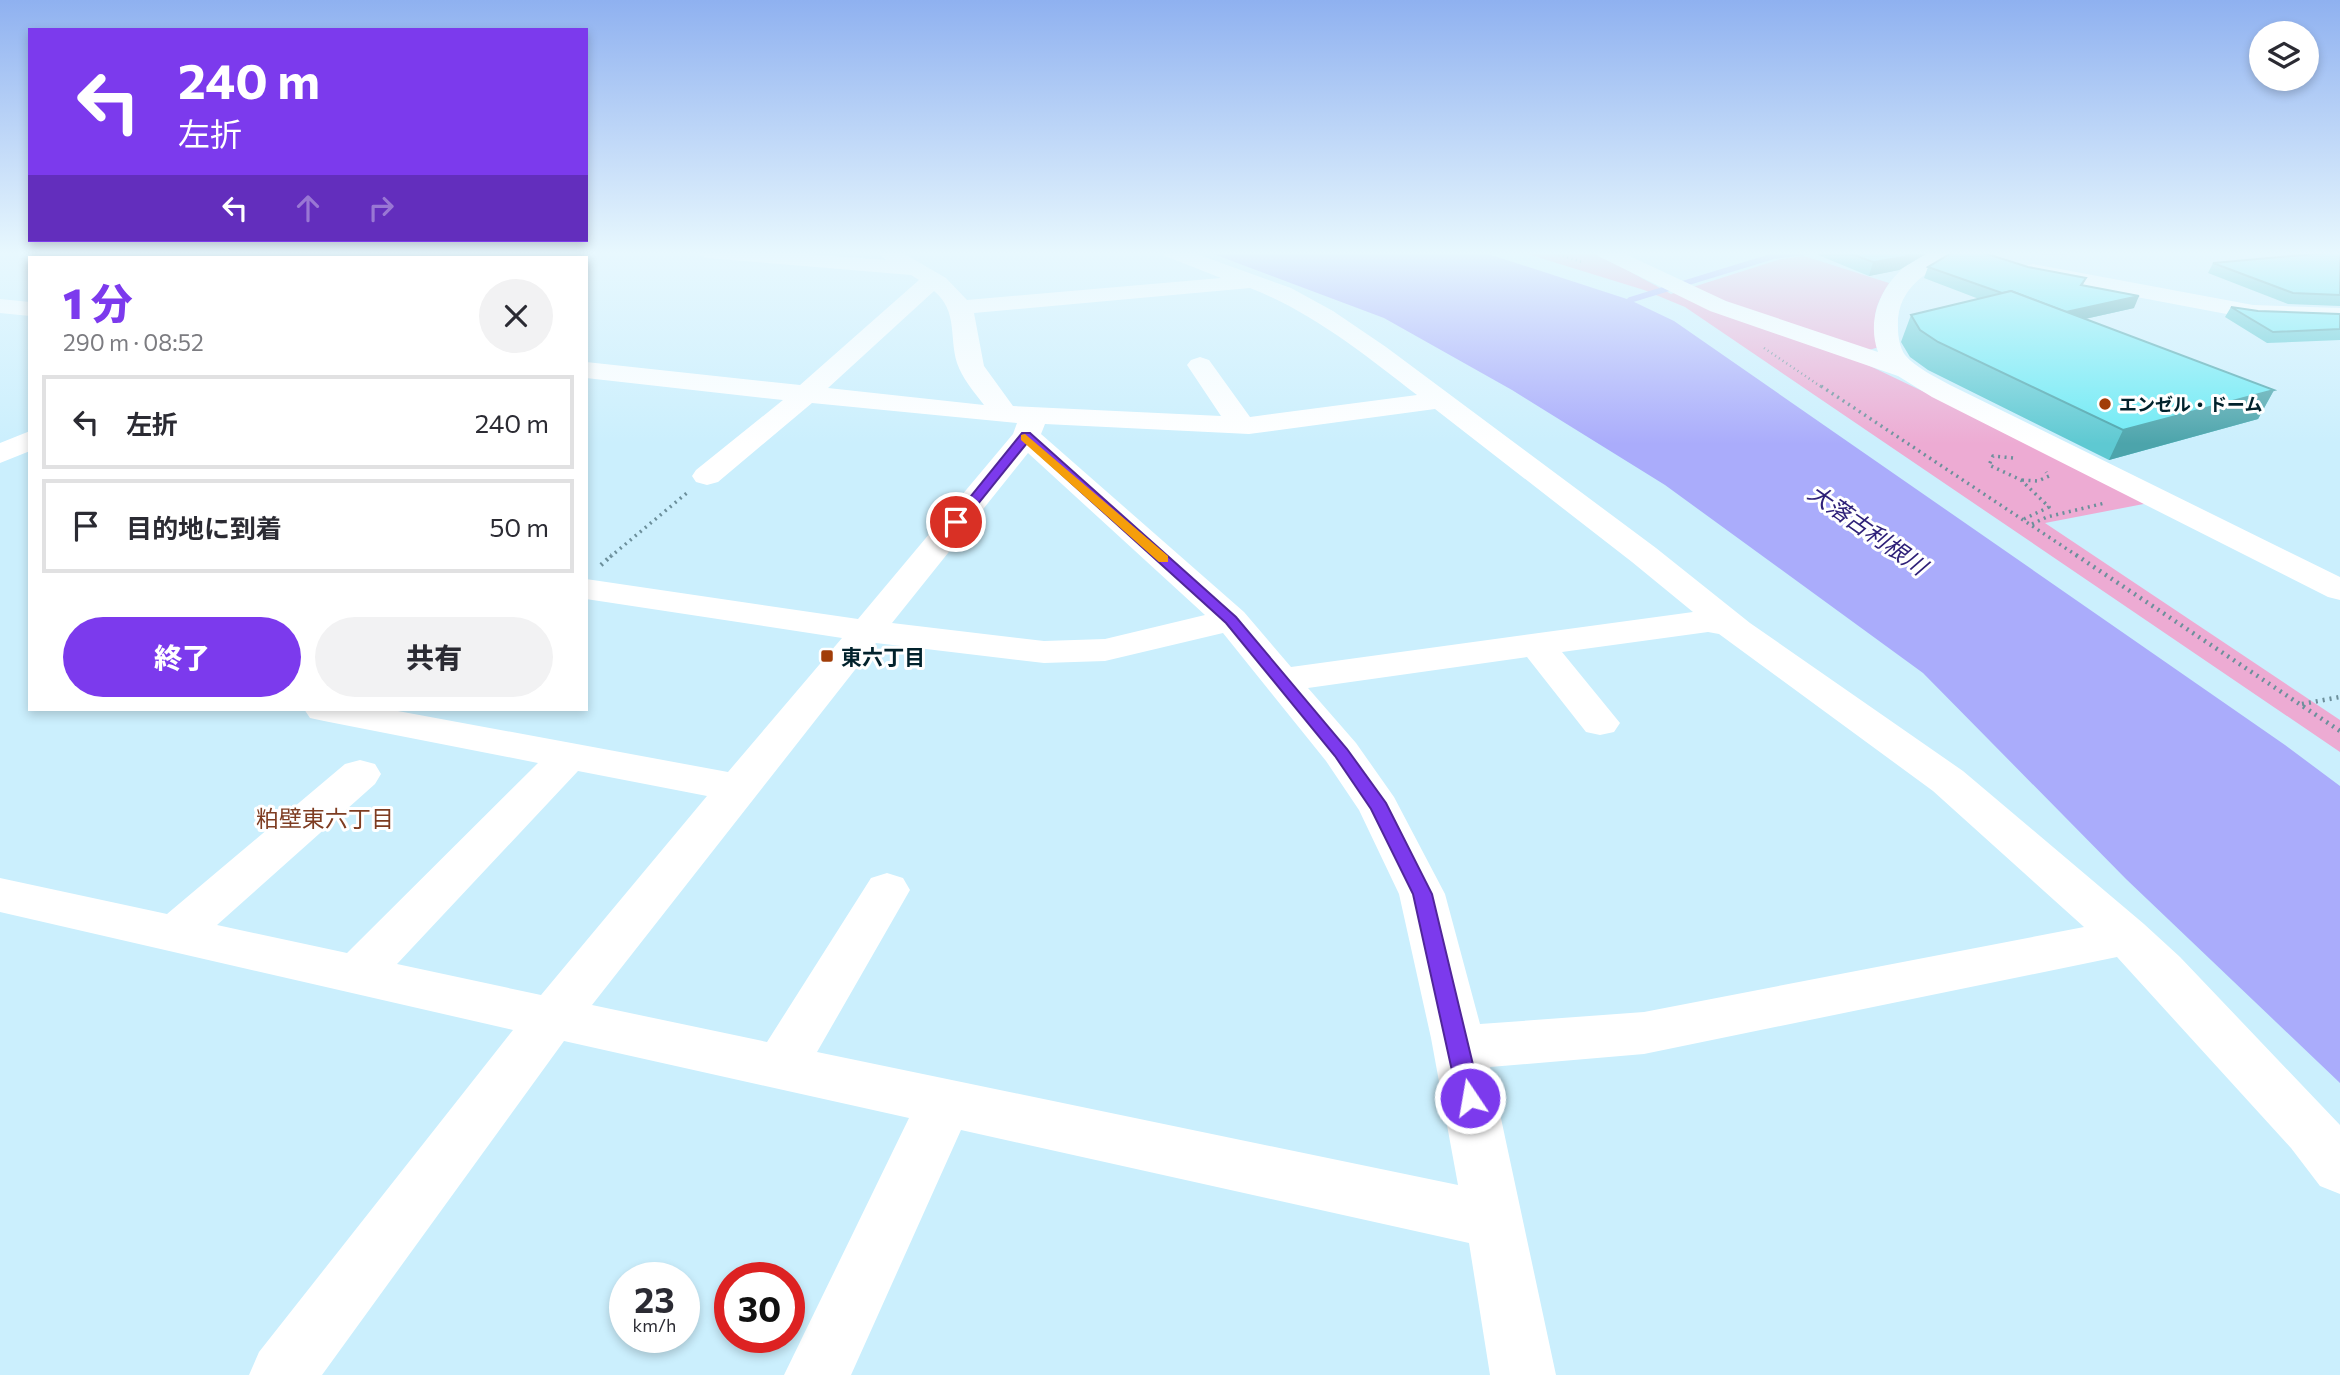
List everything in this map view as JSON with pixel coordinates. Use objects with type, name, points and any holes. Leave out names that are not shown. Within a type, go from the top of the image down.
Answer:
[{"type":"street","points":[[707,475],[804,395],[881,316]]},
{"type":"street","points":[[963,316],[971,365],[1022,423],[1231,620],[1341,752],[1379,807],[1422,894],[1496,1221],[1522,1375]]},
{"type":"street","points":[[1325,316],[1644,555],[1731,626],[1948,782],[2127,937],[2162,971],[2301,1121],[2340,1168]]},
{"type":"street","points":[[1748,316],[1907,370]]},
{"type":"street","points":[[1885,316],[1888,347],[1894,358],[1907,370],[1941,391],[2340,590]]},
{"type":"street","points":[[1200,365],[1241,425]]},
{"type":"street","points":[[588,370],[1022,423],[1241,425],[1440,400]]},
{"type":"street","points":[[282,1375],[553,1018],[736,788],[869,631],[1022,423]]},
{"type":"street","points":[[0,454],[28,441]]},
{"type":"street","points":[[591,579],[869,631],[1044,652],[1105,650],[1231,620]]},
{"type":"street","points":[[1283,680],[1708,621],[1731,626]]},
{"type":"street","points":[[1537,645],[1600,723]]},
{"type":"street","points":[[335,711],[736,788]]},
{"type":"street","points":[[357,974],[569,755]]},
{"type":"street","points":[[175,934],[360,774]]},
{"type":"street","points":[[780,1067],[887,890]]},
{"type":"street","points":[[0,895],[553,1018],[1496,1221]]},
{"type":"street","points":[[1459,1048],[1644,1033],[2127,937]]},
{"type":"street","points":[[817,1375],[945,1103]]},
{"type":"path","points":[[1761,346],[2340,731]]},
{"type":"path","points":[[2021,458],[1993,456],[1989,465],[2021,480],[2049,507],[2023,519]]},
{"type":"path","points":[[2021,480],[2038,481],[2049,476],[2042,466]]},
{"type":"path","points":[[591,579],[707,475]]},
{"type":"path","points":[[2032,524],[2047,517],[2132,496],[2154,496]]},
{"type":"path","points":[[2301,704],[2340,697]]},
{"type":"shaded area","points":[[1698,316],[1875,316],[1879,347],[1849,356],[2154,502],[2045,523],[2340,720],[2340,752]]},
{"type":"water","name":"大落古利根川","points":[[1379,316],[1664,316],[1674,321],[2285,745],[2340,786],[2340,1083],[2126,879],[1923,673],[1665,485],[1512,390]]},
{"type":"building","points":[[1912,316],[2078,316],[2274,390],[2123,430],[1938,342],[1920,330]]},
{"type":"building","points":[[2246,316],[2340,316],[2340,329],[2273,332]]},
{"type":"slow traffic","points":[[1025,437],[1164,559]]},
{"type":"place","name":"エンゼル・ドーム","points":[[2105,404]]},
{"type":"place","name":"東六丁目","points":[[827,656]]},
{"type":"district","name":"粕壁東六丁目","points":[[325,818]]},
{"type":"route","points":[[956,522],[1026,436],[1231,620],[1341,752],[1379,807],[1390,829],[1422,894],[1470,1098]]}]
